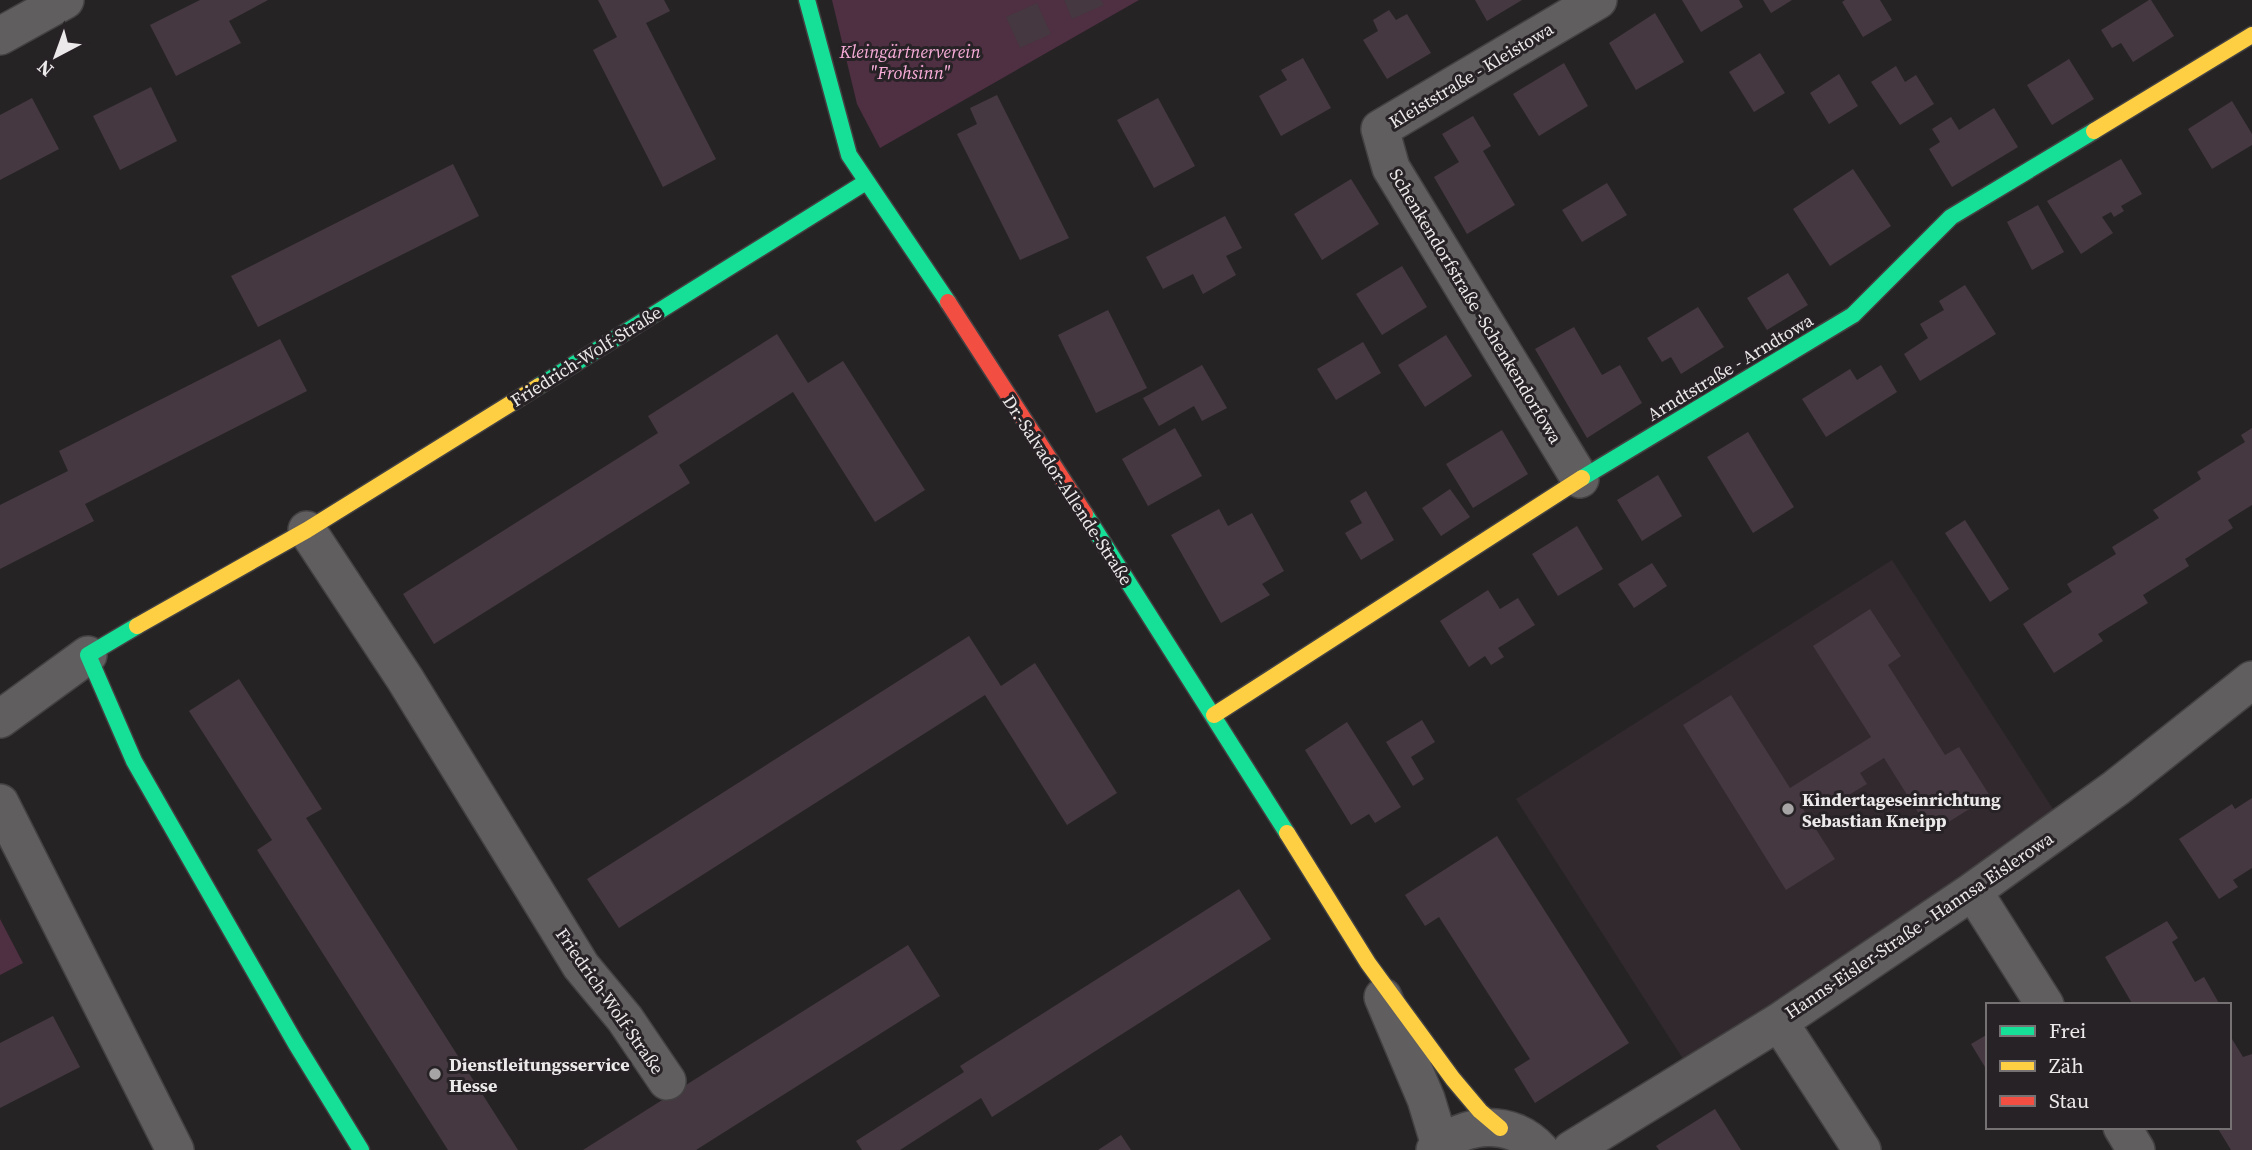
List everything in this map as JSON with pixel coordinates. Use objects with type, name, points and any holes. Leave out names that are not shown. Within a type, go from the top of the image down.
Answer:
[{"type":"street","points":[[0,36],[65,0]]},
{"type":"street","name":"Dr.-Salvador-Allende-Straße","points":[[807,0],[849,155],[970,335],[1214,715],[1368,963],[1453,1079],[1500,1128]]},
{"type":"street","name":"Kleiststraße - Kleistowa","points":[[1380,129],[1598,0]]},
{"type":"street","name":"Arndtstraße - Arndtowa","points":[[1214,715],[1580,479],[1853,315],[1951,217],[2252,35]]},
{"type":"street","name":"Schenkendorfstraße -Schenkendorfowa","points":[[1380,129],[1391,168],[1580,479]]},
{"type":"street","name":"Friedrich-Wolf-Straße","points":[[0,719],[88,655],[190,594],[307,530],[866,182]]},
{"type":"street","name":"Friedrich-Wolf-Straße","points":[[307,530],[405,679],[581,966],[625,1019],[667,1081]]},
{"type":"street","points":[[88,655],[134,761],[296,1044],[361,1150]]},
{"type":"street","name":"Hanns-Eisler-Straße - Hannsa Eislerowa","points":[[1571,1150],[1779,1021],[1973,891],[2116,788],[2252,680]]},
{"type":"street","points":[[0,803],[175,1150]]},
{"type":"street","points":[[1973,891],[2044,1003]]},
{"type":"street","name":"Dr.-Salvador-Allende-Straße","points":[[1368,963],[1426,1099],[1437,1148]]},
{"type":"street","points":[[1779,1021],[1862,1150]]},
{"type":"street","name":"Dr.-Salvador-Allende-Straße","points":[[1437,1148],[1447,1138],[1468,1129],[1491,1126],[1513,1131],[1533,1142],[1540,1150]]},
{"type":"street","points":[[2123,1129],[2136,1150]]},
{"type":"shaded area","name":"Kindertageseinrichtung Sebastian Kneipp","points":[[1892,560],[2060,820],[1687,1065],[1516,799]]},
{"type":"green space","name":"Kleingärtnerverein \"Frohsinn\"","points":[[832,0],[1139,0],[880,148],[857,104]]},
{"type":"green space","points":[[0,919],[23,963],[0,975]]},
{"type":"building","points":[[200,0],[268,0],[229,21],[241,43],[176,76],[150,25]]},
{"type":"building","points":[[598,0],[664,0],[670,11],[646,23],[716,159],[663,187],[593,50],[617,37]]},
{"type":"building","points":[[1064,0],[1101,0],[1104,5],[1072,19]]},
{"type":"building","points":[[1475,0],[1522,0],[1487,21]]},
{"type":"building","points":[[1682,0],[1739,0],[1743,7],[1701,32]]},
{"type":"building","points":[[1763,0],[1792,0],[1771,13]]},
{"type":"building","points":[[1880,0],[1892,20],[1863,37],[1842,2]]},
{"type":"building","points":[[2149,0],[2174,36],[2133,62],[2121,43],[2112,48],[2101,30]]},
{"type":"building","points":[[1037,3],[1051,34],[1020,48],[1006,17]]},
{"type":"building","points":[[1389,10],[1396,20],[1407,14],[1431,53],[1387,79],[1363,40],[1378,31],[1373,20]]},
{"type":"building","points":[[1655,13],[1684,62],[1636,90],[1609,43]]},
{"type":"building","points":[[1760,53],[1785,93],[1754,112],[1729,72]]},
{"type":"building","points":[[1303,58],[1331,108],[1281,136],[1259,96],[1287,80],[1281,70]]},
{"type":"building","points":[[2069,59],[2094,99],[2052,125],[2027,85]]},
{"type":"building","points":[[1564,63],[1588,106],[1539,136],[1513,94]]},
{"type":"building","points":[[1896,66],[1905,82],[1916,75],[1934,104],[1900,125],[1871,82]]},
{"type":"building","points":[[1839,74],[1858,106],[1829,124],[1810,93]]},
{"type":"building","points":[[151,87],[177,141],[120,170],[93,116]]},
{"type":"building","points":[[997,95],[1069,238],[1020,260],[957,134],[977,124],[970,108]]},
{"type":"building","points":[[32,98],[59,149],[0,180],[0,115]]},
{"type":"building","points":[[1158,98],[1195,166],[1154,188],[1117,120]]},
{"type":"building","points":[[2232,101],[2252,134],[2252,145],[2212,169],[2188,129]]},
{"type":"building","points":[[1994,108],[2018,147],[1952,187],[1929,149],[1940,142],[1932,129],[1951,117],[1959,130]]},
{"type":"building","points":[[1473,116],[1491,146],[1483,151],[1515,205],[1467,234],[1434,177],[1459,162],[1442,134]]},
{"type":"building","points":[[2121,159],[2142,194],[2121,206],[2124,211],[2114,217],[2111,212],[2102,217],[2113,233],[2081,254],[2047,201]]},
{"type":"building","points":[[453,164],[479,216],[258,327],[231,276]]},
{"type":"building","points":[[1853,169],[1891,226],[1830,266],[1793,209]]},
{"type":"building","points":[[1351,179],[1379,224],[1322,260],[1294,214]]},
{"type":"building","points":[[1607,183],[1627,215],[1582,242],[1562,210]]},
{"type":"building","points":[[2038,205],[2064,252],[2032,270],[2007,222]]},
{"type":"building","points":[[1225,216],[1242,248],[1226,256],[1236,275],[1203,294],[1193,274],[1163,289],[1146,257]]},
{"type":"building","points":[[1402,266],[1427,307],[1382,335],[1356,294]]},
{"type":"building","points":[[1788,273],[1808,305],[1767,330],[1747,298]]},
{"type":"building","points":[[1965,285],[1996,334],[1920,381],[1904,354],[1928,338],[1920,324],[1944,310],[1939,301]]},
{"type":"building","points":[[1698,307],[1724,347],[1681,374],[1671,357],[1662,362],[1647,338]]},
{"type":"building","points":[[1108,310],[1147,388],[1096,413],[1058,335]]},
{"type":"building","points":[[1574,327],[1602,375],[1620,365],[1642,403],[1587,438],[1535,349]]},
{"type":"building","points":[[777,334],[808,383],[843,361],[925,490],[875,522],[793,392],[679,465],[690,483],[434,644],[403,594],[658,433],[648,416]]},
{"type":"building","points":[[1446,335],[1472,376],[1425,407],[1398,365]]},
{"type":"building","points":[[280,339],[307,391],[85,504],[94,521],[0,569],[0,505],[68,471],[59,451]]},
{"type":"building","points":[[1363,342],[1381,373],[1336,400],[1317,369]]},
{"type":"building","points":[[1202,365],[1227,408],[1202,421],[1194,406],[1159,426],[1143,398]]},
{"type":"building","points":[[1881,365],[1897,392],[1826,437],[1802,399],[1850,369],[1857,380]]},
{"type":"building","points":[[1175,428],[1202,476],[1148,506],[1122,459]]},
{"type":"building","points":[[2252,428],[2252,505],[2228,520],[2233,528],[2185,559],[2189,566],[2143,595],[2148,603],[2098,634],[2103,641],[2054,673],[2023,624],[2072,592],[2067,584],[2116,554],[2112,547],[2159,518],[2153,510],[2201,479],[2197,472],[2245,442],[2241,435]]},
{"type":"building","points":[[1502,430],[1528,474],[1473,508],[1446,464]]},
{"type":"building","points":[[1748,432],[1794,507],[1753,533],[1707,457]]},
{"type":"building","points":[[1658,475],[1682,516],[1642,541],[1617,500]]},
{"type":"building","points":[[1450,489],[1470,517],[1441,536],[1422,508]]},
{"type":"building","points":[[1366,491],[1394,540],[1361,560],[1345,533],[1362,523],[1350,501]]},
{"type":"building","points":[[1219,509],[1228,526],[1252,513],[1284,571],[1262,584],[1270,595],[1221,623],[1171,535]]},
{"type":"building","points":[[1965,520],[2009,589],[1990,602],[1945,533]]},
{"type":"building","points":[[1577,526],[1603,569],[1558,596],[1532,554]]},
{"type":"building","points":[[1652,563],[1667,586],[1634,608],[1618,584]]},
{"type":"building","points":[[1488,590],[1500,609],[1518,598],[1535,625],[1498,648],[1504,657],[1491,665],[1485,656],[1469,667],[1440,621]]},
{"type":"building","points":[[1870,609],[1901,656],[1888,665],[1945,755],[1959,747],[1990,796],[1931,833],[1884,758],[1860,773],[1867,784],[1827,808],[1821,798],[1803,809],[1835,859],[1786,890],[1683,725],[1731,695],[1790,788],[1871,737],[1813,646]]},
{"type":"building","points":[[969,636],[1001,686],[1035,663],[1117,793],[1067,825],[985,695],[619,928],[587,879]]},
{"type":"building","points":[[239,679],[322,809],[306,818],[518,1150],[448,1150],[257,850],[272,840],[189,711]]},
{"type":"building","points":[[1422,720],[1435,742],[1411,757],[1424,779],[1413,786],[1386,742]]},
{"type":"building","points":[[1347,722],[1401,807],[1375,823],[1369,814],[1351,825],[1305,750]]},
{"type":"building","points":[[2252,798],[2252,868],[2233,880],[2238,887],[2219,899],[2179,839],[2232,804],[2235,809]]},
{"type":"building","points":[[1497,836],[1629,1043],[1535,1103],[1514,1069],[1530,1059],[1439,917],[1425,926],[1405,895]]},
{"type":"building","points":[[1239,889],[1271,939],[992,1117],[981,1098],[900,1150],[862,1150],[856,1141],[964,1072],[960,1066]]},
{"type":"building","points":[[2167,921],[2178,938],[2172,942],[2195,982],[2204,977],[2219,1003],[2132,1003],[2105,957]]},
{"type":"building","points":[[908,945],[940,996],[696,1150],[583,1150]]},
{"type":"building","points":[[53,1016],[80,1067],[0,1108],[0,1043]]},
{"type":"building","points":[[1986,1035],[1986,1069],[1971,1044]]},
{"type":"building","points":[[2231,1037],[2243,1057],[2252,1054],[2252,1150],[2231,1150],[2218,1129],[2231,1129]]},
{"type":"building","points":[[1715,1109],[1741,1150],[1659,1150],[1656,1146]]},
{"type":"building","points":[[1121,1135],[1131,1150],[1098,1150]]},
{"type":"traffic: fast","points":[[807,0],[849,155],[948,302]]},
{"type":"traffic: fast","points":[[1582,478],[1853,315],[1951,217],[2094,131]]},
{"type":"traffic: fast","points":[[539,386],[866,182]]},
{"type":"traffic: fast","points":[[1085,514],[1287,833]]},
{"type":"traffic: fast","points":[[137,626],[88,655],[134,761],[296,1044],[361,1150]]},
{"type":"traffic: slow","points":[[2094,131],[2252,35]]},
{"type":"traffic: slow","points":[[137,626],[307,530],[539,386]]},
{"type":"traffic: slow","points":[[1214,715],[1582,478]]},
{"type":"traffic: slow","points":[[1287,833],[1368,963],[1453,1079],[1480,1111],[1500,1128]]},
{"type":"traffic: jam","points":[[948,302],[1085,514]]},
{"type":"place","name":"Kindertageseinrichtung Sebastian Kneipp","points":[[1788,809]]},
{"type":"place","name":"Dienstleitungsservice Hesse","points":[[435,1074]]}]
